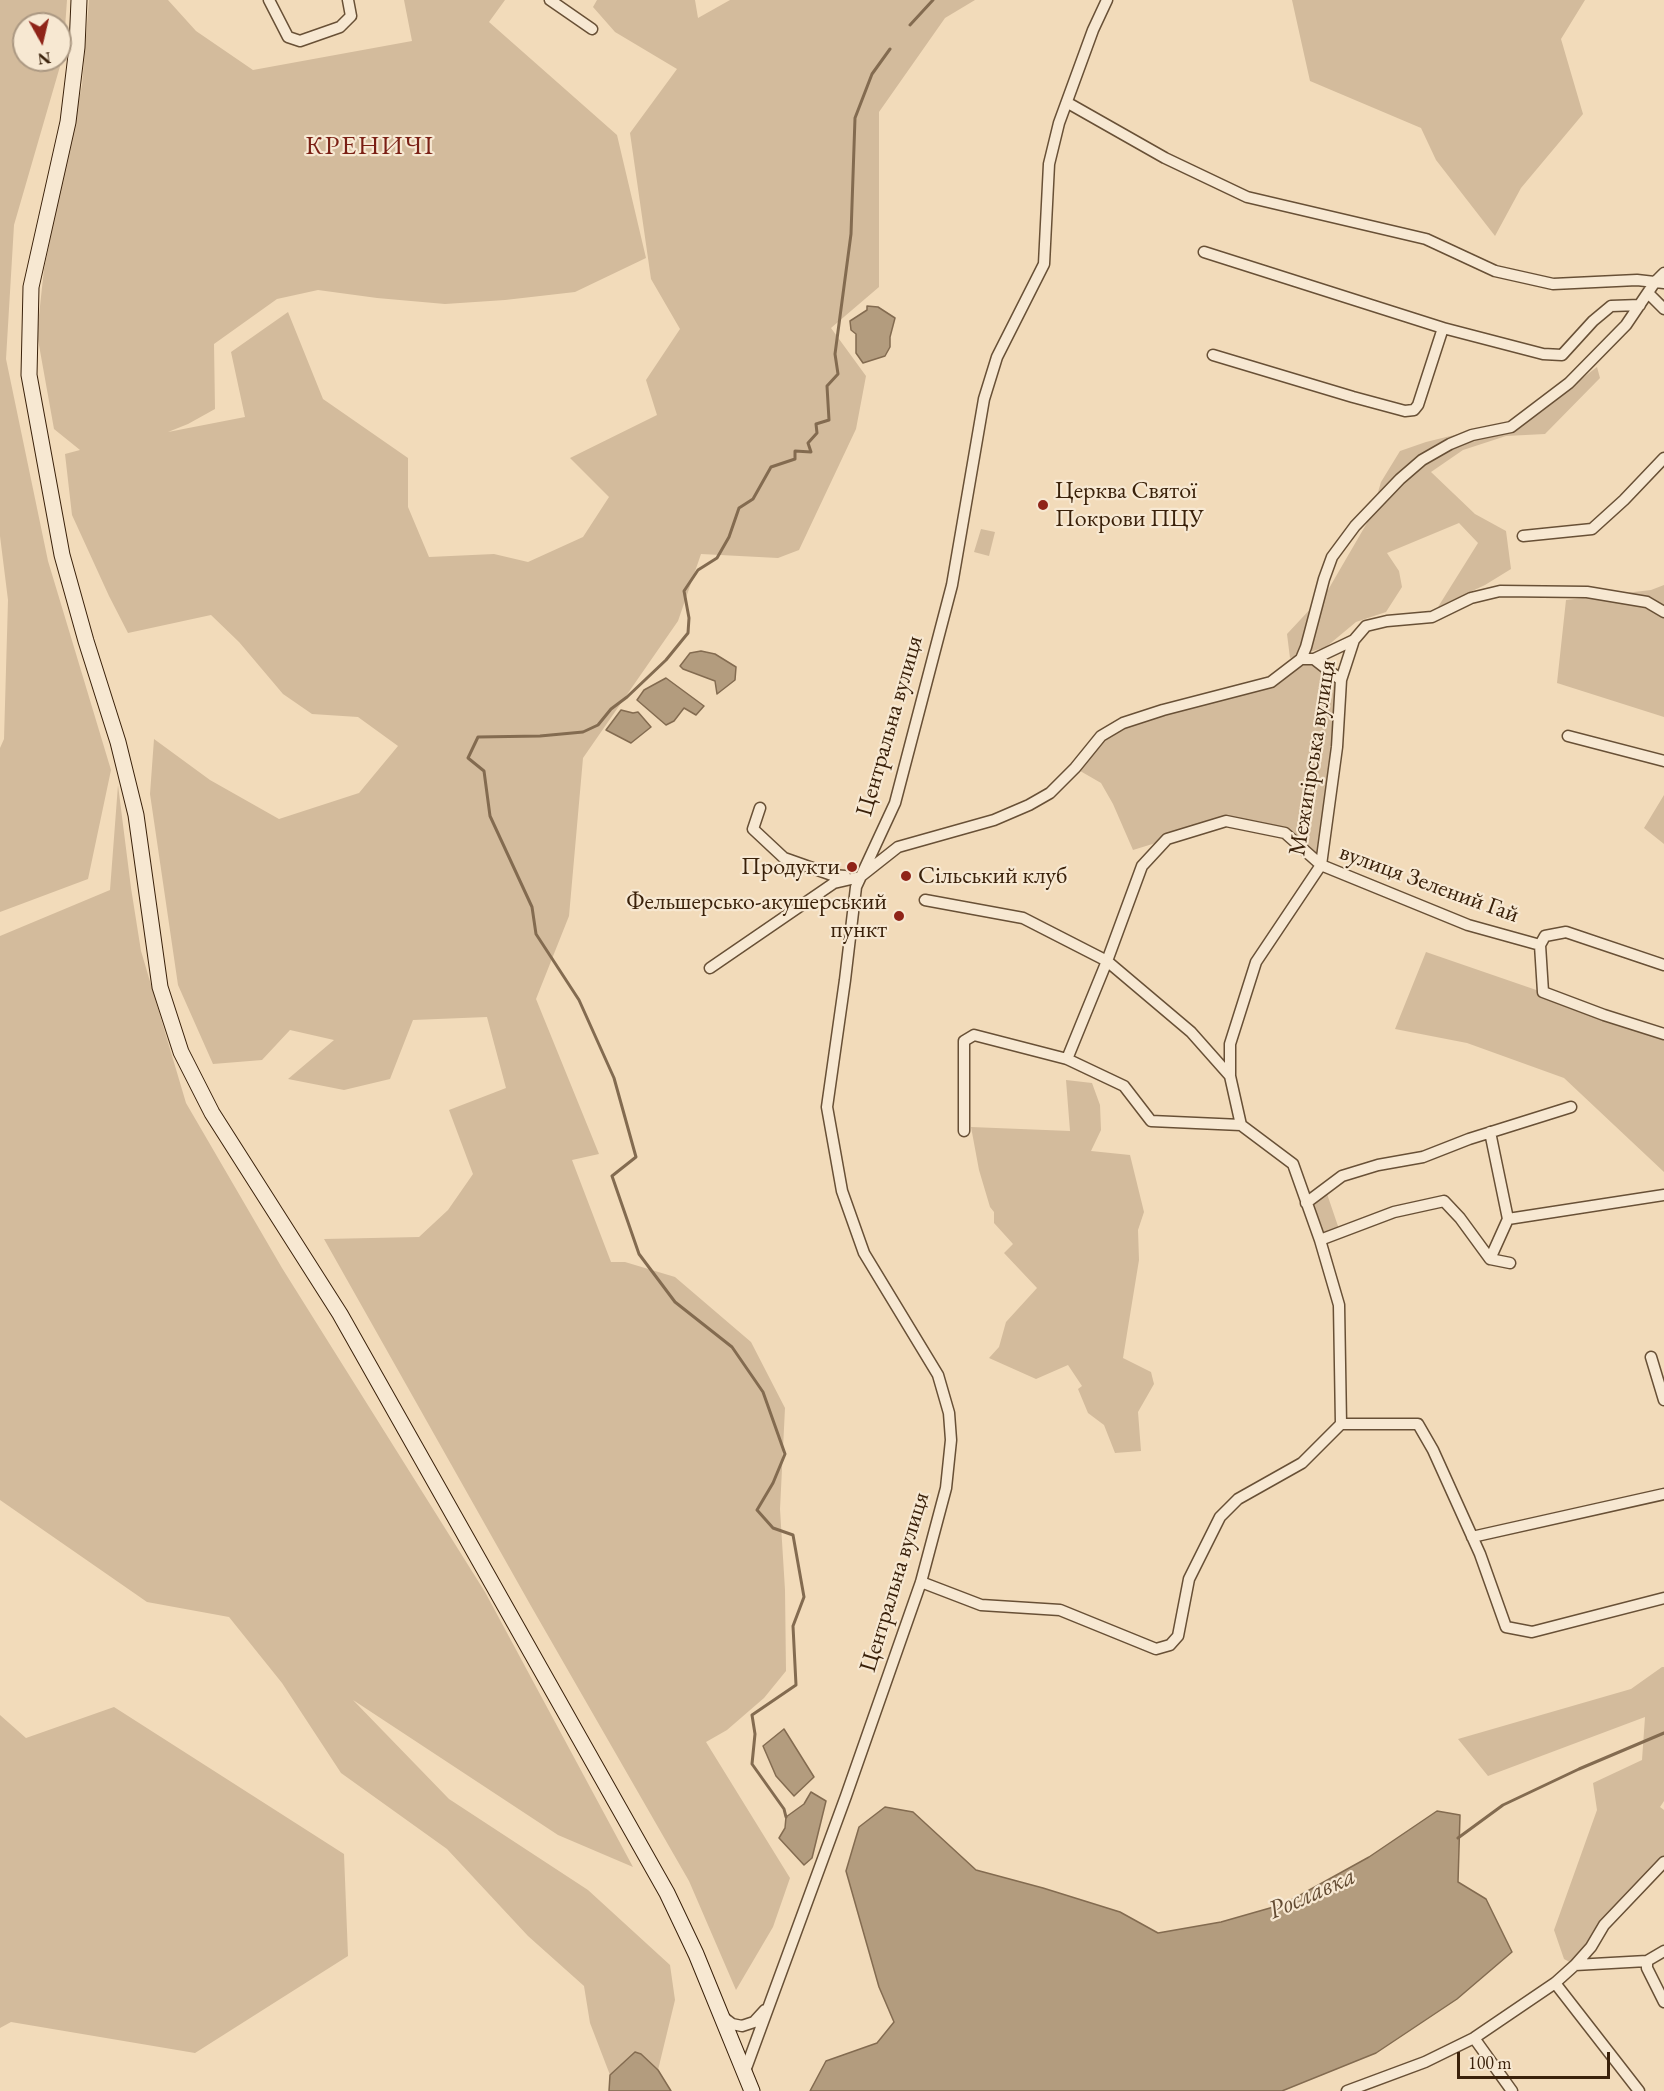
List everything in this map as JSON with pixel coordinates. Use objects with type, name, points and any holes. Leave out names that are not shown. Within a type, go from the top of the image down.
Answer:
[{"type":"main road","points":[[80,0],[68,122],[31,287],[29,375],[62,555],[118,742],[136,815],[148,915],[164,998],[181,1052],[212,1113],[352,1335],[667,1893],[696,1954],[752,2091]]},
{"type":"street","points":[[269,0],[288,38],[300,41],[340,27],[351,16],[348,0]]},
{"type":"street","points":[[550,0],[592,29]]},
{"type":"street","name":"Центральна вулиця","points":[[745,2071],[846,1796],[921,1582],[946,1488],[951,1440],[949,1413],[938,1375],[864,1253],[842,1191],[827,1107],[856,887],[895,803],[952,585],[984,399],[997,357],[1044,264],[1049,164],[1059,123],[1093,30],[1107,0]]},
{"type":"street","points":[[1068,103],[1165,158],[1247,197],[1426,239],[1496,272],[1553,284],[1637,280],[1659,283]]},
{"type":"street","points":[[1204,252],[1443,328],[1543,354],[1562,355],[1593,321],[1611,306],[1640,305]]},
{"type":"street","points":[[1301,660],[1332,557],[1355,526],[1400,479],[1422,460],[1472,435],[1511,427],[1569,383],[1626,325],[1647,293],[1659,283],[1664,273]]},
{"type":"street","points":[[1647,293],[1664,309]]},
{"type":"street","points":[[1213,354],[1406,411],[1414,410],[1418,405],[1443,328]]},
{"type":"street","points":[[1523,537],[1592,529],[1624,500],[1664,458]]},
{"type":"street","points":[[710,968],[834,883],[860,877],[898,847],[994,820],[1050,794],[1101,736],[1123,723],[1163,710],[1271,682],[1301,660],[1314,659],[1354,640],[1366,626],[1387,621],[1432,617],[1471,598],[1500,591],[1587,592],[1647,602],[1664,612]]},
{"type":"street","name":"Межигірська вулиця","points":[[1240,1125],[1230,1076],[1230,1044],[1256,962],[1321,865],[1337,747],[1341,680],[1354,640]]},
{"type":"street","points":[[1314,659],[1341,680]]},
{"type":"street","points":[[1568,736],[1664,761]]},
{"type":"street","points":[[760,808],[753,829],[784,858],[832,875],[860,877]]},
{"type":"street","name":"вулиця Зелений Гай","points":[[1067,1059],[1143,866],[1167,839],[1227,821],[1285,833],[1321,865],[1468,925],[1540,945]]},
{"type":"street","points":[[925,900],[1023,918],[1107,961],[1191,1032],[1230,1076]]},
{"type":"street","name":"вулиця Зелений Гай","points":[[1664,965],[1566,932],[1545,936],[1540,945],[1543,992],[1664,1034]]},
{"type":"street","points":[[964,1131],[964,1041],[974,1035],[1067,1059],[1124,1086],[1151,1121],[1240,1125],[1293,1164],[1320,1240],[1339,1305],[1341,1424]]},
{"type":"street","points":[[1306,1203],[1342,1176],[1378,1165],[1423,1157],[1490,1132],[1571,1107]]},
{"type":"street","points":[[1490,1132],[1508,1219],[1490,1259]]},
{"type":"street","points":[[1508,1219],[1664,1195]]},
{"type":"street","points":[[1320,1240],[1394,1212],[1444,1201],[1460,1218],[1490,1259],[1510,1263]]},
{"type":"street","points":[[1651,1357],[1664,1400]]},
{"type":"street","points":[[921,1582],[981,1605],[1060,1610],[1156,1649],[1170,1645],[1178,1636],[1189,1579],[1220,1517],[1238,1499],[1302,1463],[1341,1424],[1418,1424],[1433,1449],[1472,1537],[1506,1627],[1532,1632],[1664,1598]]},
{"type":"street","points":[[1472,1537],[1664,1494]]},
{"type":"street","points":[[1347,2091],[1425,2062],[1474,2038],[1555,1983],[1575,1965],[1591,1947],[1604,1925],[1664,1862]]},
{"type":"street","points":[[1575,1965],[1647,1961],[1664,1951]]},
{"type":"street","points":[[1647,1961],[1647,1968],[1664,2002]]},
{"type":"street","points":[[1555,1983],[1639,2091]]},
{"type":"street","points":[[722,2016],[732,2024],[742,2026],[754,2022],[769,2005]]},
{"type":"street","points":[[1474,2038],[1512,2091]]},
{"type":"shaded area","points":[[0,0],[67,0],[66,12],[12,12],[12,72],[58,72],[14,225],[6,359],[48,561],[111,770],[88,879],[0,912],[0,748],[4,739],[8,600],[0,536]]},
{"type":"shaded area","points":[[89,0],[168,0],[196,31],[253,70],[412,41],[404,0],[505,0],[489,22],[617,135],[646,258],[575,292],[505,300],[445,304],[318,290],[277,299],[214,344],[215,409],[168,432],[245,417],[231,352],[288,312],[323,399],[408,458],[408,507],[429,557],[494,554],[528,562],[583,537],[609,497],[570,458],[657,415],[646,380],[680,329],[651,279],[630,133],[677,69],[615,32],[593,7],[597,0],[695,0],[698,18],[730,0],[975,0],[945,18],[879,112],[879,287],[831,328],[866,376],[856,429],[799,550],[778,558],[701,554],[678,621],[583,758],[569,916],[536,999],[599,1154],[572,1160],[611,1262],[625,1262],[675,1277],[751,1342],[785,1408],[780,1509],[785,1590],[786,1671],[764,1698],[727,1730],[706,1742],[790,1878],[773,1927],[736,1990],[689,1881],[324,1239],[419,1237],[448,1210],[473,1174],[449,1110],[506,1088],[487,1017],[413,1020],[390,1079],[344,1090],[288,1079],[334,1040],[290,1030],[262,1060],[213,1064],[178,985],[150,794],[154,739],[210,780],[279,819],[359,793],[398,746],[358,717],[312,714],[283,694],[239,642],[211,615],[128,633],[72,515],[65,454],[80,450],[54,429],[37,334],[44,269],[82,85]]},
{"type":"shaded area","points":[[1292,0],[1585,0],[1561,39],[1583,114],[1521,188],[1495,236],[1436,160],[1421,128],[1310,81]]},
{"type":"shaded area","points":[[1597,367],[1600,378],[1545,434],[1506,436],[1463,450],[1431,472],[1475,514],[1506,531],[1511,569],[1485,585],[1438,607],[1478,543],[1459,523],[1387,553],[1399,571],[1402,587],[1386,612],[1356,622],[1326,647],[1290,658],[1287,634],[1328,590],[1371,516],[1381,482],[1400,451],[1426,442],[1529,419]]},
{"type":"shaded area","points":[[981,529],[995,532],[989,556],[974,552]]},
{"type":"shaded area","points":[[1664,585],[1664,717],[1557,683],[1566,600],[1651,590]]},
{"type":"shaded area","points":[[1314,659],[1341,680],[1321,865],[1285,833],[1227,821],[1133,850],[1101,783],[1075,768],[1101,736],[1123,723],[1271,682],[1293,666]]},
{"type":"shaded area","points":[[118,785],[141,951],[186,1103],[282,1268],[485,1592],[633,1867],[558,1835],[353,1700],[449,1799],[588,1890],[670,1965],[675,2000],[658,2070],[641,2054],[635,2052],[610,2075],[590,2023],[584,1986],[528,1936],[447,1849],[341,1773],[282,1683],[229,1617],[147,1602],[0,1500],[0,936],[110,890]]},
{"type":"shaded area","points":[[1664,795],[1664,844],[1644,828]]},
{"type":"shaded area","points":[[1426,952],[1664,1034],[1664,1172],[1564,1078],[1467,1043],[1395,1029]]},
{"type":"shaded area","points":[[1066,1080],[1092,1083],[1100,1105],[1101,1130],[1091,1151],[1130,1155],[1144,1212],[1138,1230],[1139,1260],[1123,1358],[1151,1372],[1154,1384],[1138,1412],[1141,1451],[1115,1453],[1104,1425],[1088,1413],[1078,1389],[1082,1386],[1068,1365],[1036,1379],[989,1358],[999,1347],[1006,1322],[1037,1288],[1004,1253],[1013,1244],[994,1223],[994,1212],[990,1207],[979,1170],[971,1127],[1070,1131]]},
{"type":"shaded area","points":[[1325,1188],[1340,1232],[1320,1240],[1306,1203]]},
{"type":"shaded area","points":[[1664,1667],[1664,1801],[1660,1807],[1664,1810],[1664,1862],[1575,1965],[1564,1959],[1554,1930],[1597,1810],[1593,1783],[1642,1760],[1645,1717],[1488,1776],[1458,1739],[1631,1689]]},
{"type":"shaded area","points":[[114,1707],[344,1854],[348,1956],[195,2053],[11,2022],[0,2028],[0,1715],[26,1738]]},
{"type":"water","points":[[867,306],[878,307],[895,318],[890,347],[885,356],[863,363],[856,353],[856,334],[851,330],[850,321],[867,310]]},
{"type":"water","points":[[701,651],[715,654],[736,667],[735,680],[717,694],[715,681],[680,666],[690,653]]},
{"type":"water","points":[[666,678],[704,706],[696,715],[684,708],[674,721],[666,725],[637,700],[644,690]]},
{"type":"water","points":[[621,710],[638,712],[651,727],[631,743],[606,730]]},
{"type":"water","points":[[784,1729],[814,1777],[794,1796],[776,1776],[763,1746]]},
{"type":"water","points":[[811,1792],[826,1801],[812,1858],[804,1865],[779,1838],[785,1828],[786,1817],[804,1804]]},
{"type":"water","points":[[885,1807],[913,1812],[976,1870],[1120,1912],[1158,1933],[1221,1922],[1284,1904],[1369,1857],[1437,1811],[1460,1815],[1458,1882],[1486,1899],[1512,1952],[1457,1999],[1376,2053],[1282,2091],[810,2091],[826,2061],[877,2043],[894,2022],[879,1987],[846,1871],[859,1827]]},
{"type":"water","points":[[635,2052],[641,2054],[658,2070],[671,2091],[609,2091],[610,2075]]},
{"type":"waterway","points":[[910,25],[933,0]]},
{"type":"waterway","points":[[786,1817],[784,1809],[752,1764],[755,1734],[752,1715],[796,1685],[793,1626],[804,1597],[793,1535],[773,1528],[757,1510],[773,1483],[785,1454],[763,1392],[732,1347],[675,1302],[639,1254],[612,1176],[636,1157],[614,1078],[579,1000],[536,934],[532,907],[490,816],[484,771],[468,758],[478,737],[540,736],[583,732],[598,725],[611,709],[666,660],[688,633],[689,618],[684,591],[698,570],[717,558],[729,537],[739,508],[753,499],[771,467],[795,459],[795,451],[811,452],[808,443],[817,433],[816,424],[829,420],[827,386],[838,374],[835,354],[851,234],[855,118],[872,74],[890,49]]},
{"type":"waterway","name":"Рославка","points":[[1458,1838],[1503,1805],[1579,1769],[1664,1733]]},
{"type":"place","name":"Церква Святої Покрови ПЦУ","points":[[1043,505]]},
{"type":"place","name":"Продукти","points":[[852,867]]},
{"type":"place","name":"Сільський клуб","points":[[906,876]]},
{"type":"place","name":"Фельшерсько-акушерський пункт","points":[[899,916]]},
{"type":"district","name":"КРЕНИЧІ","points":[[370,147]]}]
